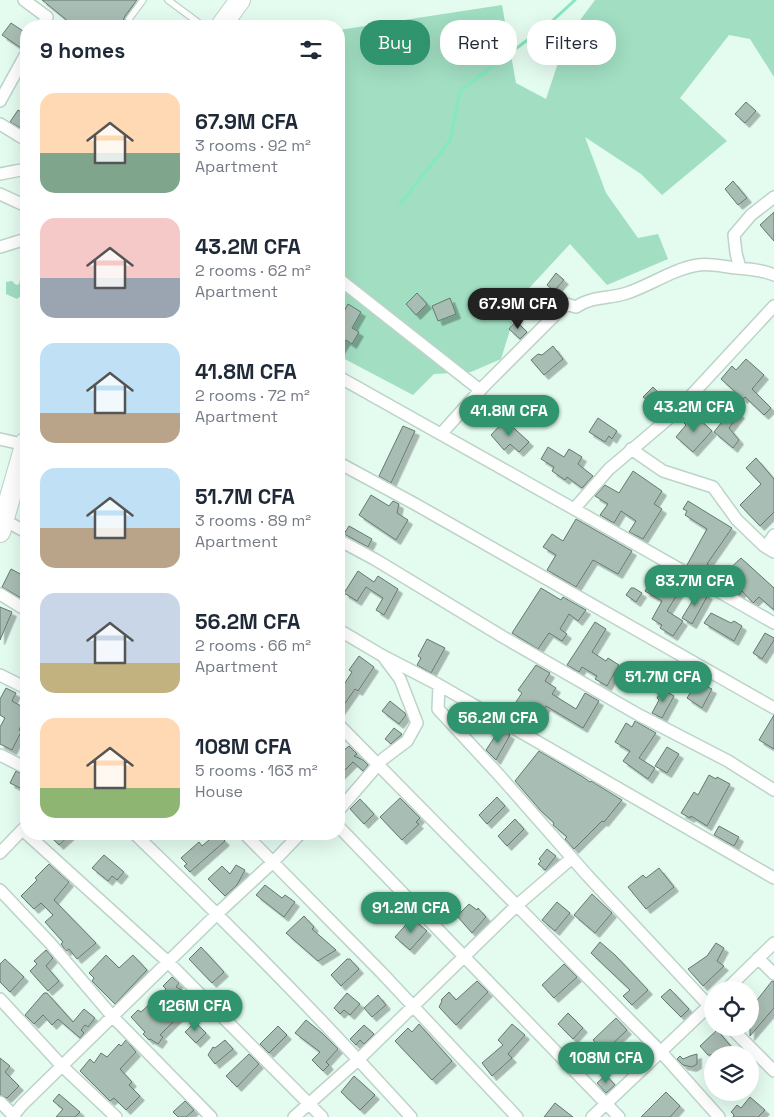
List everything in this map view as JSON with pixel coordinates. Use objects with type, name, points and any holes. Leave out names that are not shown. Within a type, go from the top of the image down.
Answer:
[{"type":"highway","points":[[225,20],[240,0]]},
{"type":"highway","points":[[2,526],[20,466]]},
{"type":"street","points":[[24,0],[47,17],[45,20]]},
{"type":"street","points":[[0,100],[20,65]]},
{"type":"street","points":[[0,124],[20,136]]},
{"type":"street","points":[[0,174],[20,171]]},
{"type":"street","points":[[0,194],[20,203]]},
{"type":"street","points":[[740,268],[734,235],[751,215],[774,197]]},
{"type":"street","points":[[0,247],[20,241]]},
{"type":"street","points":[[441,434],[480,390],[566,304],[576,307],[596,299],[611,298],[628,293],[682,269],[700,264],[740,268],[774,275]]},
{"type":"street","points":[[345,284],[480,390]]},
{"type":"street","points":[[574,509],[609,469],[674,414],[774,306]]},
{"type":"street","points":[[345,380],[774,623]]},
{"type":"street","points":[[0,439],[20,447]]},
{"type":"street","points":[[631,450],[663,471],[714,486],[737,520],[770,549],[774,535]]},
{"type":"street","points":[[345,466],[449,523],[774,708]]},
{"type":"street","points":[[2,526],[20,530]]},
{"type":"street","points":[[345,543],[579,681],[728,762],[774,790]]},
{"type":"street","points":[[0,594],[20,606]]},
{"type":"street","points":[[345,634],[439,685],[774,878]]},
{"type":"street","points":[[345,803],[383,759],[407,741],[417,722],[400,679],[383,656]]},
{"type":"street","points":[[0,675],[20,685]]},
{"type":"street","points":[[439,685],[438,709],[572,858],[704,998]]},
{"type":"street","points":[[345,731],[661,1052],[719,1117]]},
{"type":"street","points":[[0,755],[20,765]]},
{"type":"street","points":[[345,833],[619,1117]]},
{"type":"street","points":[[0,853],[20,836]]},
{"type":"street","points":[[36,840],[168,962],[322,1117]]},
{"type":"street","points":[[141,840],[218,913],[359,1059],[410,1117]]},
{"type":"street","points":[[251,840],[414,1007],[517,1117]]},
{"type":"street","points":[[0,1102],[13,1117],[22,1105],[294,840]]},
{"type":"street","points":[[294,1117],[414,1007],[516,906],[572,858]]},
{"type":"street","points":[[0,890],[113,1017],[211,1117]]},
{"type":"street","points":[[735,981],[774,942]]},
{"type":"street","points":[[758,958],[774,974]]},
{"type":"street","points":[[0,999],[62,1066],[116,1117]]},
{"type":"street","points":[[592,1117],[704,1013]]},
{"type":"street","points":[[739,1036],[774,1071]]},
{"type":"lane","points":[[129,19],[143,0]]},
{"type":"lane","points":[[168,0],[196,20]]},
{"type":"green space","points":[[595,0],[774,0],[774,77],[750,39],[729,35],[680,98],[727,141],[662,195],[641,174],[585,137],[606,193],[638,238],[658,234],[668,259],[607,285],[570,244],[520,298],[501,359],[471,372],[434,374],[413,395],[345,359],[345,29],[360,27],[360,65],[430,65],[430,20],[404,20],[502,5],[505,20],[440,20],[440,65],[513,65],[516,83],[546,99],[557,65],[616,65],[616,20],[580,20]]},
{"type":"green space","points":[[12,281],[16,285],[19,284],[20,281],[20,296],[17,299],[6,294],[6,282]]},
{"type":"building","points":[[42,0],[137,0],[123,20],[67,20]]},
{"type":"building","points":[[11,23],[20,29],[20,47],[2,35]]},
{"type":"building","points":[[746,102],[756,111],[745,123],[735,114]]},
{"type":"building","points":[[18,110],[20,111],[20,128],[10,122]]},
{"type":"building","points":[[733,181],[747,198],[738,205],[725,189]]},
{"type":"building","points":[[774,212],[774,241],[760,225]]},
{"type":"building","points":[[556,273],[564,280],[554,291],[547,285]]},
{"type":"building","points":[[417,293],[427,304],[416,315],[406,304]]},
{"type":"building","points":[[450,298],[456,314],[438,321],[432,306]]},
{"type":"building","points":[[348,304],[361,312],[352,328],[359,332],[352,344],[346,340],[345,342],[345,310]]},
{"type":"building","points":[[516,321],[527,332],[520,339],[509,329]]},
{"type":"building","points":[[553,346],[563,359],[544,375],[531,360],[538,354],[542,355]]},
{"type":"building","points":[[746,359],[764,375],[752,389],[771,408],[764,415],[745,397],[743,399],[721,379],[732,366],[736,370]]},
{"type":"building","points":[[653,387],[670,404],[660,414],[656,410],[654,413],[644,403],[647,400],[643,397]]},
{"type":"building","points":[[733,408],[740,414],[729,428],[739,440],[733,448],[714,432]]},
{"type":"building","points":[[693,413],[712,431],[693,452],[676,437],[686,425],[684,423]]},
{"type":"building","points":[[598,418],[617,431],[612,439],[609,436],[605,442],[589,432]]},
{"type":"building","points":[[505,420],[529,442],[519,452],[510,444],[504,450],[491,435]]},
{"type":"building","points":[[403,426],[415,431],[391,483],[379,476]]},
{"type":"building","points":[[548,447],[564,457],[569,449],[582,457],[578,464],[593,476],[582,488],[567,477],[565,480],[552,471],[554,467],[541,459]]},
{"type":"building","points":[[756,458],[774,479],[774,512],[760,526],[740,505],[761,484],[746,468]]},
{"type":"building","points":[[633,471],[662,491],[654,504],[662,509],[643,539],[629,532],[636,521],[621,511],[614,523],[600,515],[608,504],[595,496],[605,485],[619,493]]},
{"type":"building","points":[[371,495],[389,506],[393,501],[399,504],[397,513],[408,520],[396,540],[359,515]]},
{"type":"building","points":[[688,501],[732,528],[707,564],[721,572],[715,581],[687,565],[707,529],[685,515],[687,511],[683,509]]},
{"type":"building","points":[[576,519],[632,551],[618,574],[593,560],[576,587],[547,570],[556,555],[543,547],[552,534],[563,541]]},
{"type":"building","points":[[349,526],[372,539],[368,547],[345,535]]},
{"type":"building","points":[[741,558],[774,588],[774,610],[759,597],[753,603],[742,591],[739,595],[729,589],[734,582],[725,573]]},
{"type":"building","points":[[11,569],[20,574],[20,598],[2,587]]},
{"type":"building","points":[[658,570],[671,578],[673,574],[685,582],[667,611],[683,621],[673,636],[660,628],[662,625],[652,619],[662,601],[645,591]]},
{"type":"building","points":[[358,571],[374,582],[378,576],[398,589],[384,615],[376,610],[383,598],[366,587],[357,601],[345,594]]},
{"type":"building","points":[[541,588],[561,600],[563,597],[586,610],[578,621],[569,614],[560,629],[567,634],[562,641],[549,633],[538,649],[512,633]]},
{"type":"building","points":[[631,588],[642,593],[636,602],[626,595]]},
{"type":"building","points":[[699,590],[708,595],[692,624],[682,618]]},
{"type":"building","points":[[0,607],[12,612],[0,640]]},
{"type":"building","points":[[711,613],[731,623],[734,621],[742,626],[734,641],[704,623]]},
{"type":"building","points":[[595,622],[606,629],[592,652],[606,661],[608,658],[619,665],[607,686],[595,679],[597,676],[582,667],[579,672],[567,665]]},
{"type":"building","points":[[765,633],[774,638],[774,640],[762,659],[753,653]]},
{"type":"building","points":[[427,639],[445,648],[431,673],[417,665],[421,658],[418,656]]},
{"type":"building","points":[[359,656],[374,667],[358,691],[355,689],[345,703],[345,683],[352,672],[349,670]]},
{"type":"building","points":[[536,665],[550,673],[545,681],[556,688],[552,694],[576,709],[585,693],[599,701],[583,728],[546,706],[534,726],[510,711],[522,693],[518,690]]},
{"type":"building","points":[[697,682],[712,689],[702,708],[687,698]]},
{"type":"building","points":[[6,688],[16,693],[12,701],[20,706],[20,734],[12,750],[0,744],[0,727],[5,718],[0,715],[0,699]]},
{"type":"building","points":[[662,689],[674,696],[662,718],[652,713]]},
{"type":"building","points":[[390,701],[406,715],[399,724],[382,711]]},
{"type":"building","points":[[774,715],[774,749],[759,740]]},
{"type":"building","points":[[635,721],[656,733],[639,758],[655,768],[648,779],[623,761],[630,751],[615,742],[626,723],[632,727]]},
{"type":"building","points":[[394,728],[402,734],[391,744],[385,739]]},
{"type":"building","points":[[500,729],[510,735],[496,760],[486,750]]},
{"type":"building","points":[[349,746],[357,754],[354,756],[363,760],[368,765],[363,771],[353,762],[345,770],[345,749]]},
{"type":"building","points":[[667,747],[679,754],[667,773],[655,766]]},
{"type":"building","points":[[539,751],[622,800],[604,822],[602,821],[574,849],[565,839],[567,837],[553,825],[554,823],[515,781]]},
{"type":"building","points":[[16,771],[20,773],[20,788],[10,783]]},
{"type":"building","points":[[709,775],[730,784],[707,826],[691,816],[690,818],[681,813],[694,792],[698,795]]},
{"type":"building","points":[[497,797],[505,806],[487,824],[479,815]]},
{"type":"building","points":[[400,798],[420,818],[416,822],[419,824],[402,840],[380,817]]},
{"type":"building","points":[[360,799],[374,814],[364,824],[350,809]]},
{"type":"building","points":[[515,819],[524,829],[507,846],[498,836]]},
{"type":"building","points":[[719,826],[739,837],[734,846],[714,835]]},
{"type":"building","points":[[54,840],[64,840],[59,845]]},
{"type":"building","points":[[209,840],[225,841],[190,872],[184,866],[187,864],[181,858],[199,842],[202,846]]},
{"type":"building","points":[[547,849],[556,856],[545,870],[538,864],[541,861],[539,859]]},
{"type":"building","points":[[104,855],[124,872],[117,880],[112,876],[108,881],[92,868]]},
{"type":"building","points":[[49,864],[69,882],[54,900],[96,943],[77,959],[69,949],[66,951],[61,944],[63,942],[45,922],[53,915],[41,903],[34,909],[21,896],[37,880],[35,878]]},
{"type":"building","points":[[236,865],[245,870],[237,885],[225,896],[208,879],[222,866],[230,874]]},
{"type":"building","points":[[659,868],[674,887],[646,909],[628,887],[643,875],[646,878]]},
{"type":"building","points":[[265,885],[282,898],[285,895],[295,902],[284,917],[256,895]]},
{"type":"building","points":[[592,894],[612,913],[595,933],[574,915]]},
{"type":"building","points":[[557,902],[570,913],[555,931],[542,920]]},
{"type":"building","points":[[469,904],[477,910],[478,908],[486,917],[472,933],[457,916]]},
{"type":"building","points":[[304,916],[314,927],[312,929],[336,950],[318,961],[286,933]]},
{"type":"building","points":[[412,918],[427,931],[410,950],[395,937]]},
{"type":"building","points":[[600,942],[648,990],[632,1005],[623,996],[630,990],[591,953]]},
{"type":"building","points":[[716,943],[724,948],[717,961],[724,966],[708,981],[704,981],[703,986],[688,969],[707,956]]},
{"type":"building","points":[[201,947],[224,972],[212,983],[189,959]]},
{"type":"building","points":[[46,950],[53,958],[46,966],[59,981],[48,991],[30,971],[37,964],[34,961]]},
{"type":"building","points":[[106,955],[119,968],[133,955],[147,970],[115,1004],[92,981],[94,978],[89,973]]},
{"type":"building","points":[[5,959],[24,977],[10,992],[0,982],[0,964]]},
{"type":"building","points":[[347,959],[350,959],[359,969],[341,986],[331,975]]},
{"type":"building","points":[[564,964],[577,977],[554,998],[542,985]]},
{"type":"building","points":[[172,977],[179,983],[176,987],[190,995],[183,1012],[160,1035],[163,1037],[158,1044],[149,1040],[143,1034],[145,1032],[131,1017],[138,1010],[141,1012],[166,989],[163,986]]},
{"type":"building","points":[[477,981],[488,992],[456,1025],[439,1007],[441,1000],[449,992],[456,1000]]},
{"type":"building","points":[[774,981],[774,1008],[759,1026],[759,998]]},
{"type":"building","points":[[670,989],[689,1009],[681,1017],[661,997]]},
{"type":"building","points":[[44,993],[47,993],[73,1022],[84,1009],[95,1018],[88,1027],[85,1025],[81,1030],[84,1033],[80,1038],[58,1019],[52,1025],[43,1015],[34,1024],[25,1015]]},
{"type":"building","points":[[347,993],[360,1004],[350,1015],[344,1010],[340,1014],[334,1008]]},
{"type":"building","points":[[378,995],[386,1005],[372,1017],[364,1008]]},
{"type":"building","points":[[568,1013],[583,1028],[573,1039],[558,1024]]},
{"type":"building","points":[[616,1018],[627,1030],[604,1052],[593,1040]]},
{"type":"building","points":[[306,1020],[338,1049],[326,1062],[329,1065],[323,1071],[312,1060],[320,1052],[295,1033]]},
{"type":"building","points":[[195,1022],[206,1033],[196,1043],[185,1032]]},
{"type":"building","points":[[419,1024],[452,1061],[432,1080],[395,1041],[408,1028],[412,1032]]},
{"type":"building","points":[[512,1024],[525,1035],[508,1054],[512,1058],[492,1076],[482,1063],[503,1045],[498,1040]]},
{"type":"building","points":[[364,1025],[374,1034],[364,1044],[360,1040],[356,1045],[350,1039]]},
{"type":"building","points":[[278,1026],[287,1035],[269,1053],[260,1044]]},
{"type":"building","points":[[711,1036],[722,1036],[731,1046],[704,1046],[704,1050],[700,1046]]},
{"type":"building","points":[[126,1040],[136,1052],[120,1069],[132,1082],[129,1085],[140,1096],[126,1110],[114,1098],[110,1101],[80,1071],[90,1059],[94,1063],[101,1053],[107,1057],[119,1044],[121,1046]]},
{"type":"building","points":[[225,1040],[233,1049],[215,1064],[208,1055],[213,1047],[215,1048]]},
{"type":"building","points":[[641,1043],[650,1052],[638,1063],[629,1054]]},
{"type":"building","points":[[249,1054],[259,1064],[237,1087],[226,1076]]},
{"type":"building","points":[[697,1054],[697,1064],[692,1067],[683,1065],[677,1059],[680,1056],[683,1059]]},
{"type":"building","points":[[0,1058],[10,1066],[5,1072],[19,1086],[7,1098],[0,1095]]},
{"type":"building","points":[[606,1075],[615,1085],[606,1093],[597,1083]]},
{"type":"building","points":[[354,1076],[375,1095],[360,1110],[341,1092]]},
{"type":"building","points":[[666,1092],[680,1106],[670,1117],[641,1117]]},
{"type":"building","points":[[59,1094],[80,1112],[75,1117],[56,1117],[63,1109],[53,1101]]},
{"type":"building","points":[[185,1101],[194,1110],[186,1117],[178,1117],[173,1112]]},
{"type":"building","points":[[747,1101],[755,1101],[765,1110],[758,1117],[733,1117],[734,1115],[731,1112],[737,1105],[741,1108]]},
{"type":"building","points":[[555,1103],[573,1117],[544,1117]]},
{"type":"waterway","points":[[400,204],[450,141],[460,91],[550,23],[575,0]]}]
